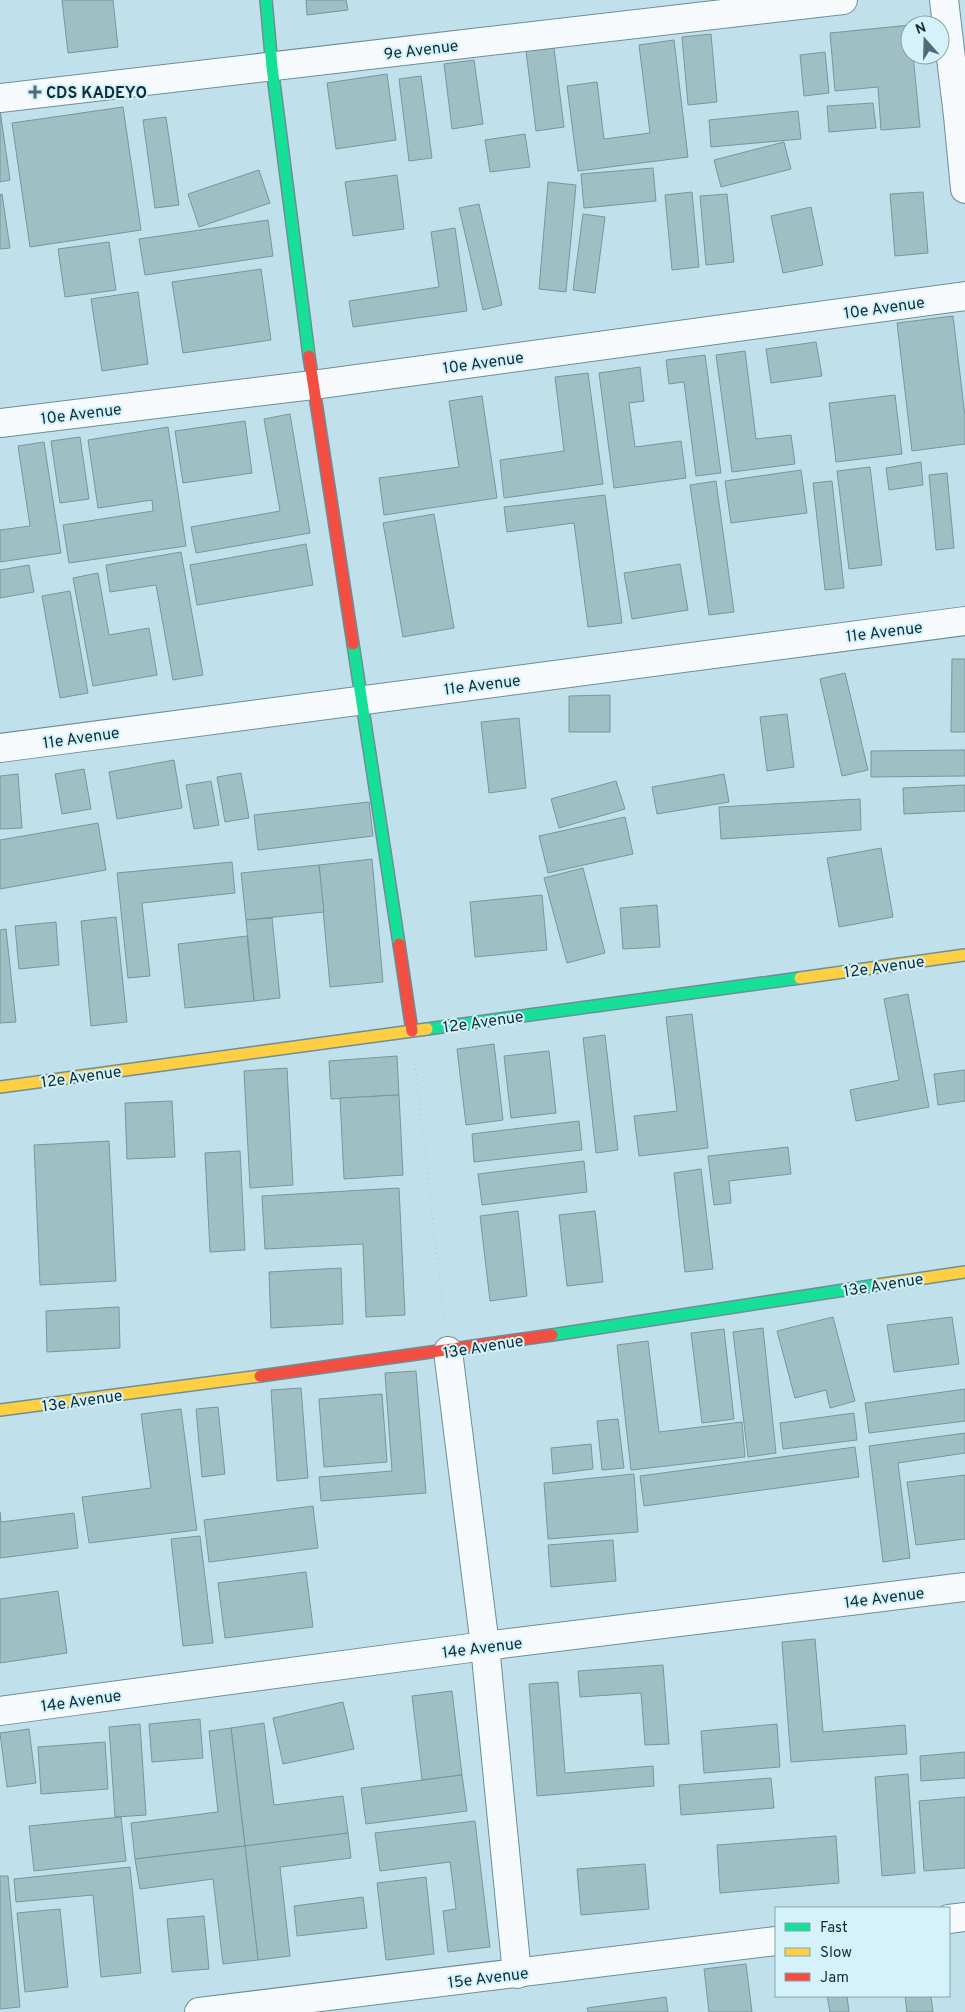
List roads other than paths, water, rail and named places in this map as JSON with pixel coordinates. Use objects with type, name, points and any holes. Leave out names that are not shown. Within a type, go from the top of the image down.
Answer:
[{"type":"street","points":[[266,0],[272,66],[313,385],[412,1031]]},
{"type":"street","name":"9e Avenue","points":[[0,98],[843,0]]},
{"type":"street","points":[[944,0],[965,189]]},
{"type":"street","name":"10e Avenue","points":[[0,423],[313,385],[965,296]]},
{"type":"street","name":"11e Avenue","points":[[0,748],[965,621]]},
{"type":"street","name":"12e Avenue","points":[[0,1087],[965,955]]},
{"type":"street","name":"13e Avenue","points":[[0,1410],[448,1351],[965,1272]]},
{"type":"street","points":[[448,1351],[485,1646],[517,1974]]},
{"type":"street","name":"14e Avenue","points":[[0,1711],[485,1646],[965,1587]]},
{"type":"street","points":[[950,1919],[965,1917]]},
{"type":"street","name":"15e Avenue","points":[[199,2012],[775,1941]]},
{"type":"place","name":"CDS KADEYO","points":[[35,92]]}]
